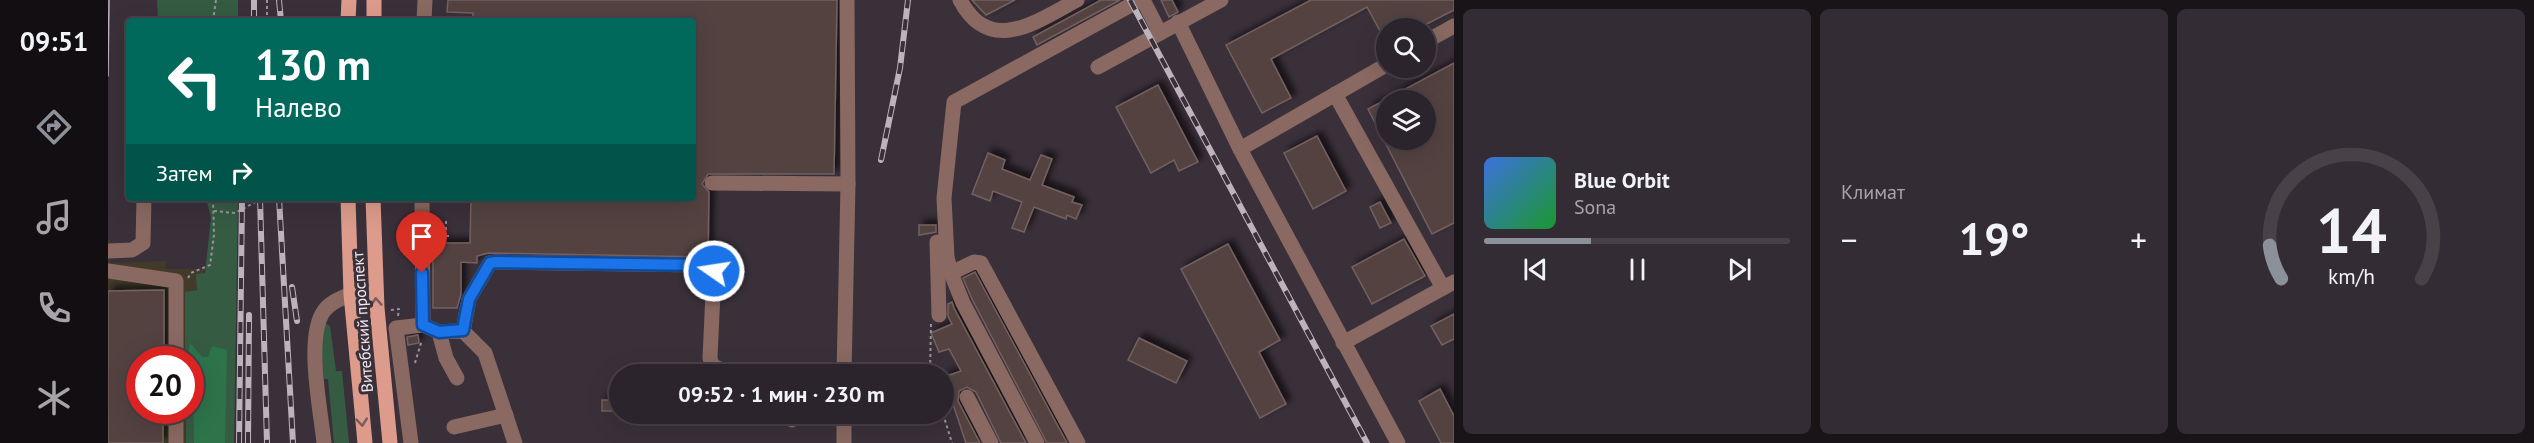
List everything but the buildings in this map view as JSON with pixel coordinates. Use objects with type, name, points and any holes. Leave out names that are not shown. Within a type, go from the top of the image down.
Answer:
[{"type":"main road","points":[[348,18],[349,0]]},
{"type":"main road","points":[[374,0],[374,18]]},
{"type":"main road","name":"Витебский проспект","points":[[348,201],[351,294],[365,443]]},
{"type":"main road","name":"Витебский проспект","points":[[373,201],[377,308],[390,443]]},
{"type":"lane","points":[[424,18],[425,0]]},
{"type":"lane","points":[[844,364],[848,184],[847,0]]},
{"type":"lane","points":[[960,0],[969,16],[987,28],[1005,33],[1077,0]]},
{"type":"lane","points":[[1037,443],[963,303],[951,273],[944,198],[954,102],[1142,0],[1160,33]]},
{"type":"lane","points":[[1098,67],[1221,0]]},
{"type":"lane","points":[[1178,22],[1240,149],[1398,443]]},
{"type":"lane","points":[[1436,36],[1454,26]]},
{"type":"lane","points":[[1240,149],[1376,71]]},
{"type":"lane","points":[[1335,94],[1448,285],[1343,343]]},
{"type":"lane","points":[[712,183],[848,184]]},
{"type":"lane","points":[[108,251],[132,250],[143,243],[144,201]]},
{"type":"lane","points":[[422,201],[423,325]]},
{"type":"lane","points":[[939,315],[937,241],[945,225]]},
{"type":"lane","points":[[951,273],[974,262],[981,263],[1078,443]]},
{"type":"lane","points":[[463,330],[469,299],[490,263],[701,265],[714,271],[710,358],[712,364]]},
{"type":"lane","points":[[108,271],[176,281],[176,346]]},
{"type":"lane","points":[[324,443],[315,354],[319,320],[327,307],[351,294]]},
{"type":"lane","points":[[411,443],[396,328],[423,325],[439,332],[463,330]]},
{"type":"lane","points":[[463,330],[485,353],[515,443]]},
{"type":"lane","points":[[439,332],[446,358],[457,378]]},
{"type":"lane","points":[[967,397],[991,443]]},
{"type":"lane","points":[[454,427],[506,415]]},
{"type":"lane","points":[[176,424],[176,443]]},
{"type":"lane","points":[[844,424],[844,443]]},
{"type":"path","points":[[213,18],[216,0]]},
{"type":"path","points":[[267,0],[267,18]]},
{"type":"path","points":[[191,273],[210,265],[213,201]]},
{"type":"path","points":[[214,211],[235,213],[257,201]]},
{"type":"path","points":[[446,221],[446,236]]},
{"type":"path","points":[[391,310],[399,309]]},
{"type":"path","points":[[930,364],[930,324],[939,315]]},
{"type":"path","points":[[416,373],[415,362],[422,342],[423,325]]},
{"type":"path","points":[[946,424],[952,443]]},
{"type":"shaded area","points":[[108,240],[110,240],[110,263],[167,261],[165,269],[205,269],[197,290],[185,292],[185,346],[126,346],[126,424],[186,424],[186,443],[108,443]]},
{"type":"green space","points":[[157,0],[238,0],[238,18],[158,18]]},
{"type":"green space","points":[[207,201],[238,201],[234,443],[186,443],[186,424],[204,424],[204,346],[185,346],[185,292],[197,290],[196,274],[205,273],[211,218]]},
{"type":"green space","points":[[325,323],[330,326],[336,371],[342,371],[349,443],[334,443],[328,379],[324,379],[321,346]]},
{"type":"green space","points":[[212,346],[227,350],[225,443],[194,443],[194,424],[204,424],[204,357],[208,357]]},
{"type":"tram line","points":[[108,76],[109,0]]},
{"type":"railway","points":[[254,0],[254,18]]},
{"type":"railway","points":[[279,0],[281,18]]},
{"type":"railway","points":[[881,160],[900,68],[908,0]]},
{"type":"railway","points":[[1130,0],[1367,443]]},
{"type":"railway","points":[[239,443],[242,201]]},
{"type":"railway","points":[[260,201],[267,443]]},
{"type":"railway","points":[[279,201],[293,443]]},
{"type":"railway","points":[[292,287],[297,321]]},
{"type":"railway","points":[[248,443],[249,315]]},
{"type":"route","points":[[422,273],[423,325],[439,332],[463,330],[469,299],[490,263],[701,265],[714,271]]}]
